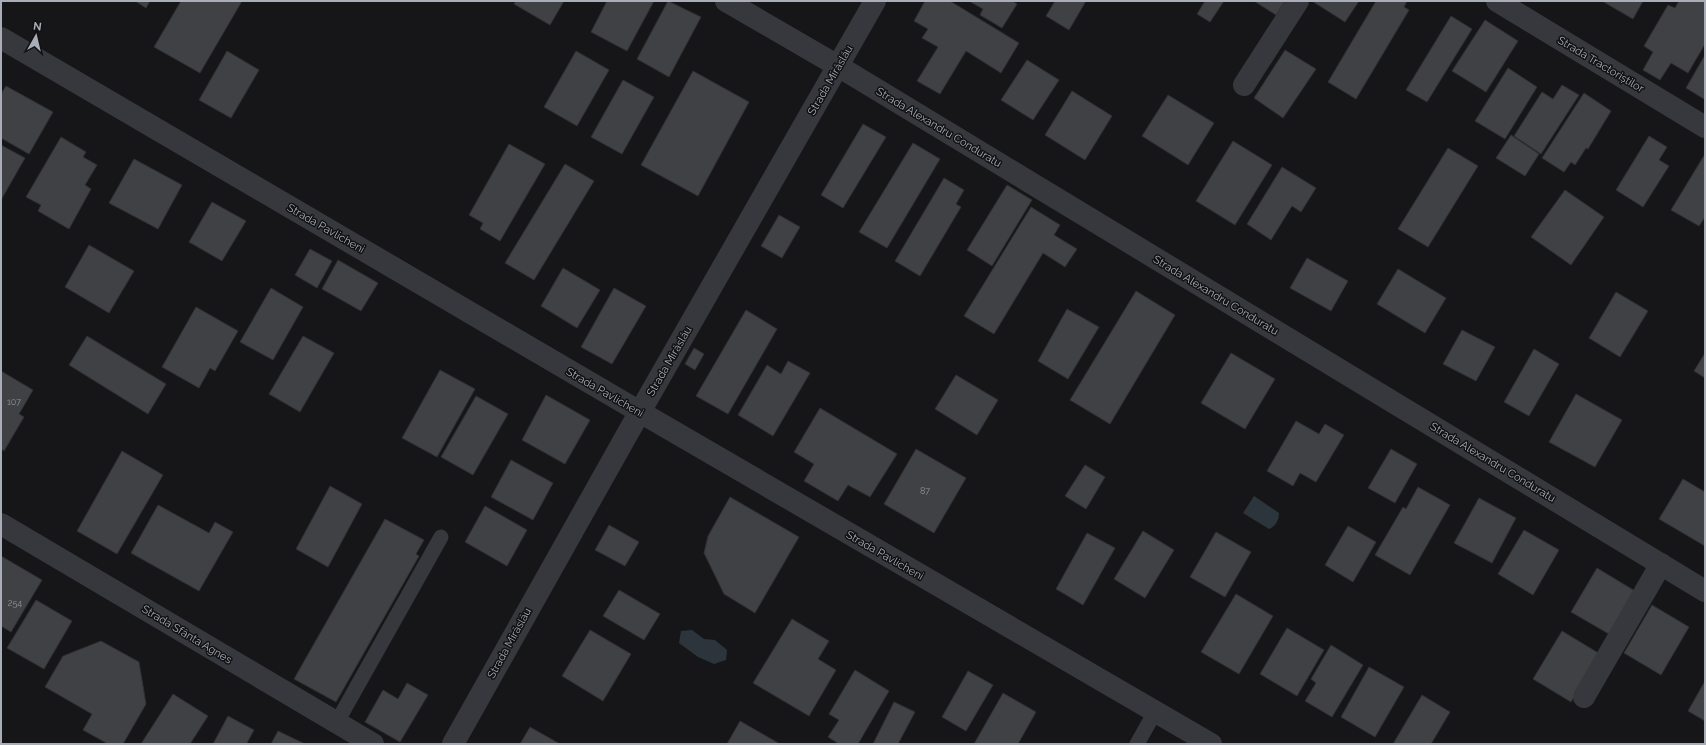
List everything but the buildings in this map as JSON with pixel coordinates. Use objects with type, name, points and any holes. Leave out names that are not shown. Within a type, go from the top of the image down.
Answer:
[{"type":"street","name":"Strada Alexandru Conduratu","points":[[726,1],[838,66],[1705,591]]},
{"type":"street","name":"Strada Mirăslău","points":[[453,744],[640,412],[875,1]]},
{"type":"street","points":[[1244,85],[1298,1]]},
{"type":"street","name":"Strada Tractoriștilor","points":[[1497,1],[1705,127]]},
{"type":"street","name":"Strada Pavlicheni","points":[[1,38],[1211,744]]},
{"type":"street","name":"Strada Sfânta Agnes","points":[[1,524],[373,744]]},
{"type":"street","points":[[1584,697],[1660,564]]},
{"type":"lane","points":[[336,722],[441,537]]},
{"type":"lane","points":[[1137,744],[1155,712]]},
{"type":"shaded area","points":[[1254,496],[1279,513],[1277,522],[1269,529],[1243,513]]},
{"type":"shaded area","points":[[692,630],[704,639],[715,640],[727,650],[726,660],[714,664],[698,657],[679,643],[681,631]]}]
